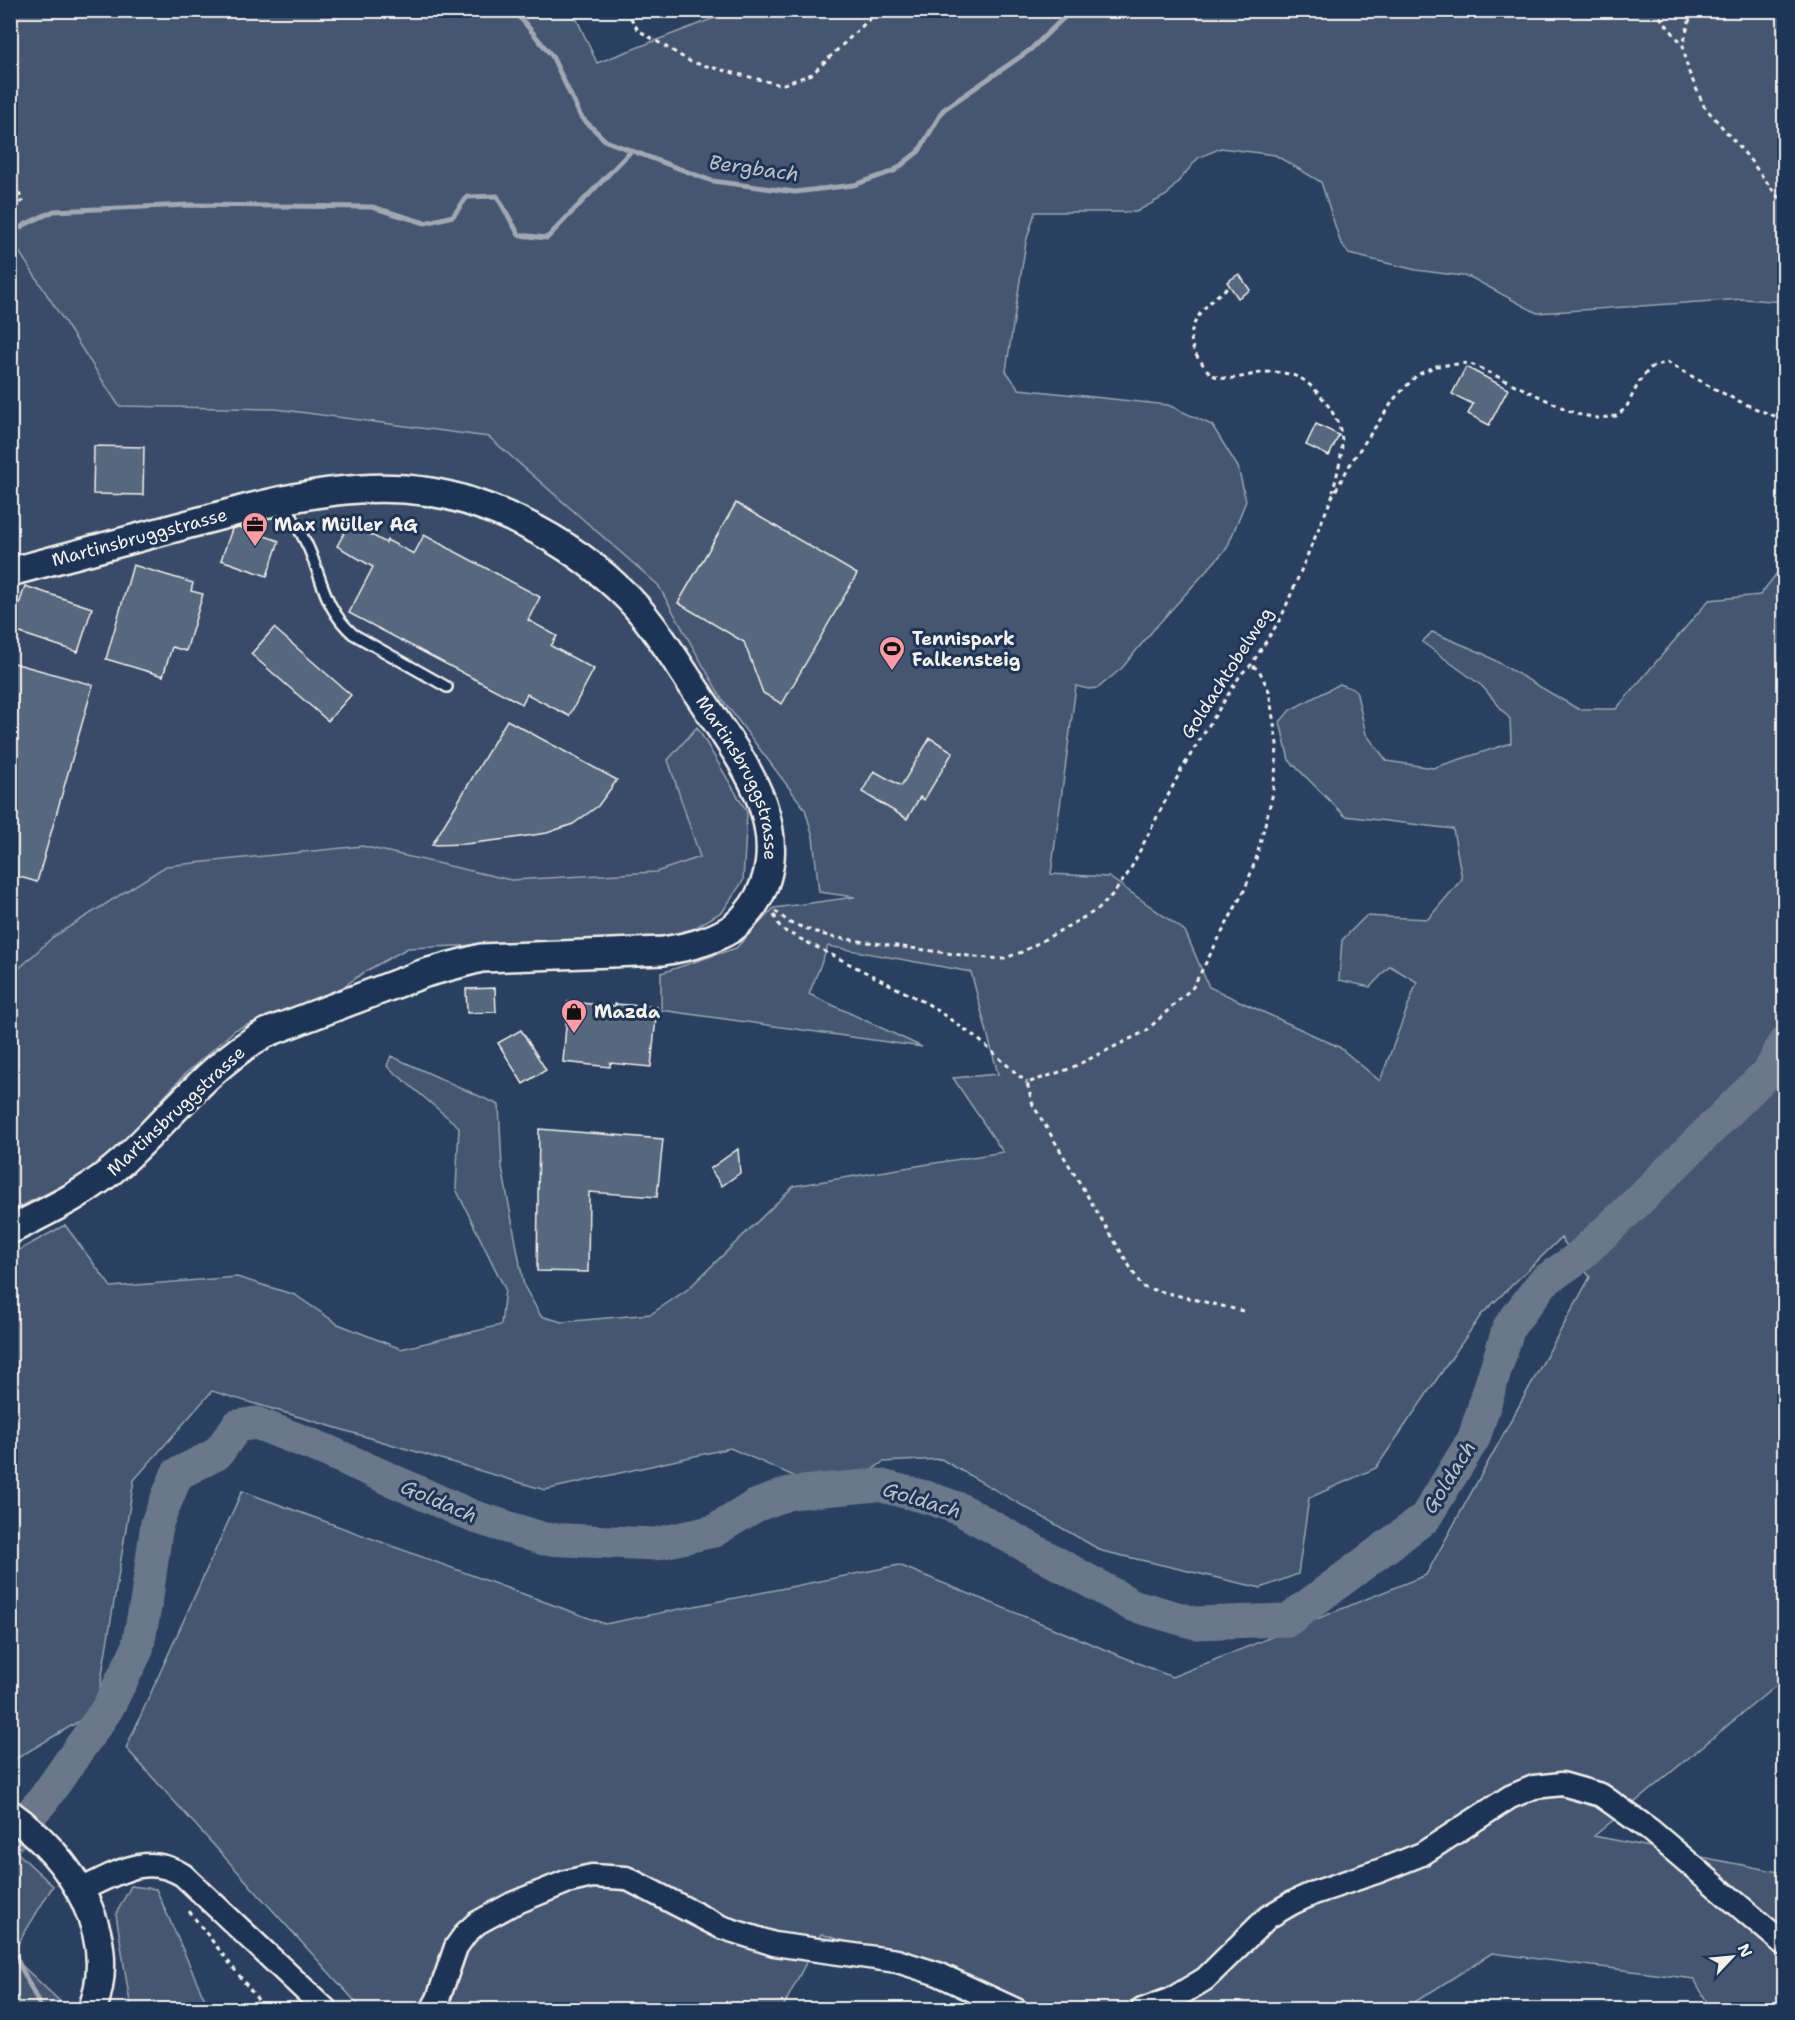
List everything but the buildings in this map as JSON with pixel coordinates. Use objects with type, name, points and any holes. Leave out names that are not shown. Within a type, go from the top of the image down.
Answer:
[{"type":"main road","name":"Martinsbruggstrasse","points":[[10,572],[282,499],[341,489],[379,488],[446,495],[467,501],[515,519],[554,539],[586,561],[621,590],[654,628],[715,720],[754,786],[767,820],[771,841],[771,863],[758,899],[732,928],[713,938],[691,946],[663,951],[481,958],[425,973],[266,1034],[245,1045],[227,1059],[194,1088],[123,1161],[94,1185],[10,1230]]},
{"type":"main road","points":[[10,1814],[40,1838],[75,1880],[88,1907],[98,1939],[99,1975],[92,2010]]},
{"type":"street","points":[[1142,2010],[1172,1999],[1205,1979],[1268,1917],[1292,1903],[1422,1854],[1510,1797],[1534,1788],[1553,1785],[1562,1785],[1601,1795],[1650,1830],[1785,1944]]},
{"type":"street","points":[[75,1880],[138,1865],[150,1864],[173,1868],[326,2010]]},
{"type":"street","points":[[432,2010],[456,1947],[477,1923],[512,1904],[556,1886],[592,1876],[626,1878],[721,1927],[774,1944],[897,1961],[928,1970],[1016,2010]]},
{"type":"lane","points":[[282,499],[309,549],[330,607],[340,622],[353,634],[447,687]]},
{"type":"path","points":[[626,10],[638,30],[691,62],[781,86],[812,74],[879,10]]},
{"type":"path","points":[[1654,10],[1683,45]]},
{"type":"path","points":[[1692,10],[1683,45],[1688,70],[1704,106],[1747,156],[1778,197],[1785,202]]},
{"type":"path","points":[[10,177],[23,201],[10,207]]},
{"type":"path","points":[[1227,288],[1212,299],[1193,324],[1191,343],[1196,356],[1211,374],[1228,378],[1267,372],[1287,373],[1304,381],[1320,397],[1340,428],[1342,442],[1332,497]]},
{"type":"path","name":"Goldachtobelweg","points":[[1028,1083],[977,1038],[928,1004],[781,929],[770,908],[790,922],[831,937],[1002,959],[1022,952],[1097,910],[1114,893],[1129,872],[1181,770],[1241,674],[1251,665],[1281,618],[1332,497],[1352,461],[1395,398],[1417,375],[1436,366],[1469,363],[1576,414],[1598,418],[1616,416],[1626,408],[1638,382],[1650,368],[1667,362],[1760,412],[1785,419]]},
{"type":"path","points":[[1244,1311],[1142,1287],[1034,1105],[1028,1083],[1069,1069],[1146,1031],[1193,987],[1245,889],[1256,859],[1272,797],[1277,744],[1269,691],[1264,676],[1251,665]]},
{"type":"path","points":[[184,1906],[266,2010]]},
{"type":"shaded area","points":[[735,10],[1784,11],[1784,302],[1743,299],[1537,313],[1470,277],[1416,270],[1349,254],[1340,241],[1321,182],[1275,155],[1221,148],[1198,158],[1167,195],[1136,212],[1035,212],[1026,242],[1006,371],[1019,389],[1168,405],[1212,425],[1238,467],[1246,501],[1227,548],[1122,668],[1098,688],[1088,689],[1076,686],[1051,874],[1109,877],[1185,931],[1209,987],[1339,1047],[1380,1081],[1417,982],[1390,966],[1370,987],[1339,980],[1342,940],[1366,916],[1428,919],[1462,879],[1453,829],[1345,816],[1289,760],[1280,722],[1290,710],[1340,684],[1356,690],[1366,734],[1387,761],[1433,768],[1511,743],[1510,719],[1482,686],[1422,642],[1432,632],[1482,653],[1578,709],[1616,709],[1709,600],[1760,595],[1784,564],[1784,1679],[1594,1836],[1784,1873],[1784,2009],[1711,2009],[1694,1979],[1492,1953],[1404,2009],[986,2009],[994,1987],[821,1934],[782,2009],[362,2009],[126,1748],[242,1491],[605,1624],[899,1565],[1172,1677],[1426,1575],[1590,1277],[1561,1238],[1481,1315],[1376,1468],[1309,1498],[1298,1574],[1261,1588],[1102,1551],[941,1459],[883,1462],[837,1495],[730,1448],[545,1490],[212,1391],[134,1480],[96,1711],[11,1762],[10,1255],[65,1225],[111,1287],[237,1277],[295,1295],[338,1324],[401,1349],[501,1325],[505,1289],[456,1189],[459,1127],[387,1066],[391,1056],[499,1105],[502,1167],[524,1286],[541,1316],[562,1322],[651,1314],[688,1289],[794,1186],[1003,1152],[953,1078],[998,1074],[971,972],[828,946],[809,994],[922,1047],[661,1010],[661,973],[736,948],[774,908],[855,897],[819,892],[813,837],[805,809],[722,699],[658,585],[489,437],[276,409],[119,406],[11,239],[11,11],[573,11],[597,63]]},
{"type":"shaded area","points":[[10,239],[119,406],[276,409],[489,437],[658,585],[722,699],[668,760],[701,857],[656,872],[511,880],[443,864],[53,937],[11,976]]},
{"type":"shaded area","points":[[697,727],[747,812],[743,881],[723,911],[690,931],[649,938],[408,948],[366,971],[333,994],[275,1013],[235,1030],[186,1073],[121,1144],[82,1176],[11,1211],[11,976],[53,937],[166,866],[362,846],[511,880],[656,872],[700,857],[668,760]]},
{"type":"shaded area","points":[[10,1846],[53,1886],[11,1955],[66,2009],[11,2009]]},
{"type":"shaded area","points":[[131,1886],[156,1889],[209,2009],[131,2009],[116,1914]]},
{"type":"waterway","name":"Bergbach","points":[[511,10],[552,56],[581,117],[606,141],[712,181],[795,192],[854,185],[894,171],[919,151],[943,110],[1030,50],[1072,10]]},
{"type":"waterway","points":[[10,234],[54,211],[187,205],[372,207],[425,223],[453,216],[467,197],[497,196],[519,235],[547,238],[631,151]]},
{"type":"waterway","name":"Goldach","points":[[10,1837],[43,1800],[107,1709],[137,1650],[157,1523],[177,1474],[217,1454],[237,1426],[256,1423],[325,1450],[472,1516],[544,1539],[655,1544],[714,1531],[755,1506],[790,1493],[878,1485],[929,1498],[960,1509],[1132,1605],[1195,1623],[1288,1620],[1425,1518],[1474,1438],[1509,1327],[1543,1282],[1576,1259],[1634,1205],[1770,1070],[1784,1043]]},
{"type":"waterway","points":[[10,1945],[42,2010]]},
{"type":"place","name":"Max Müller AG","points":[[255,548]]},
{"type":"place","name":"Tennispark Falkensteig","points":[[892,672]]},
{"type":"place","name":"Mazda","points":[[574,1035]]}]
